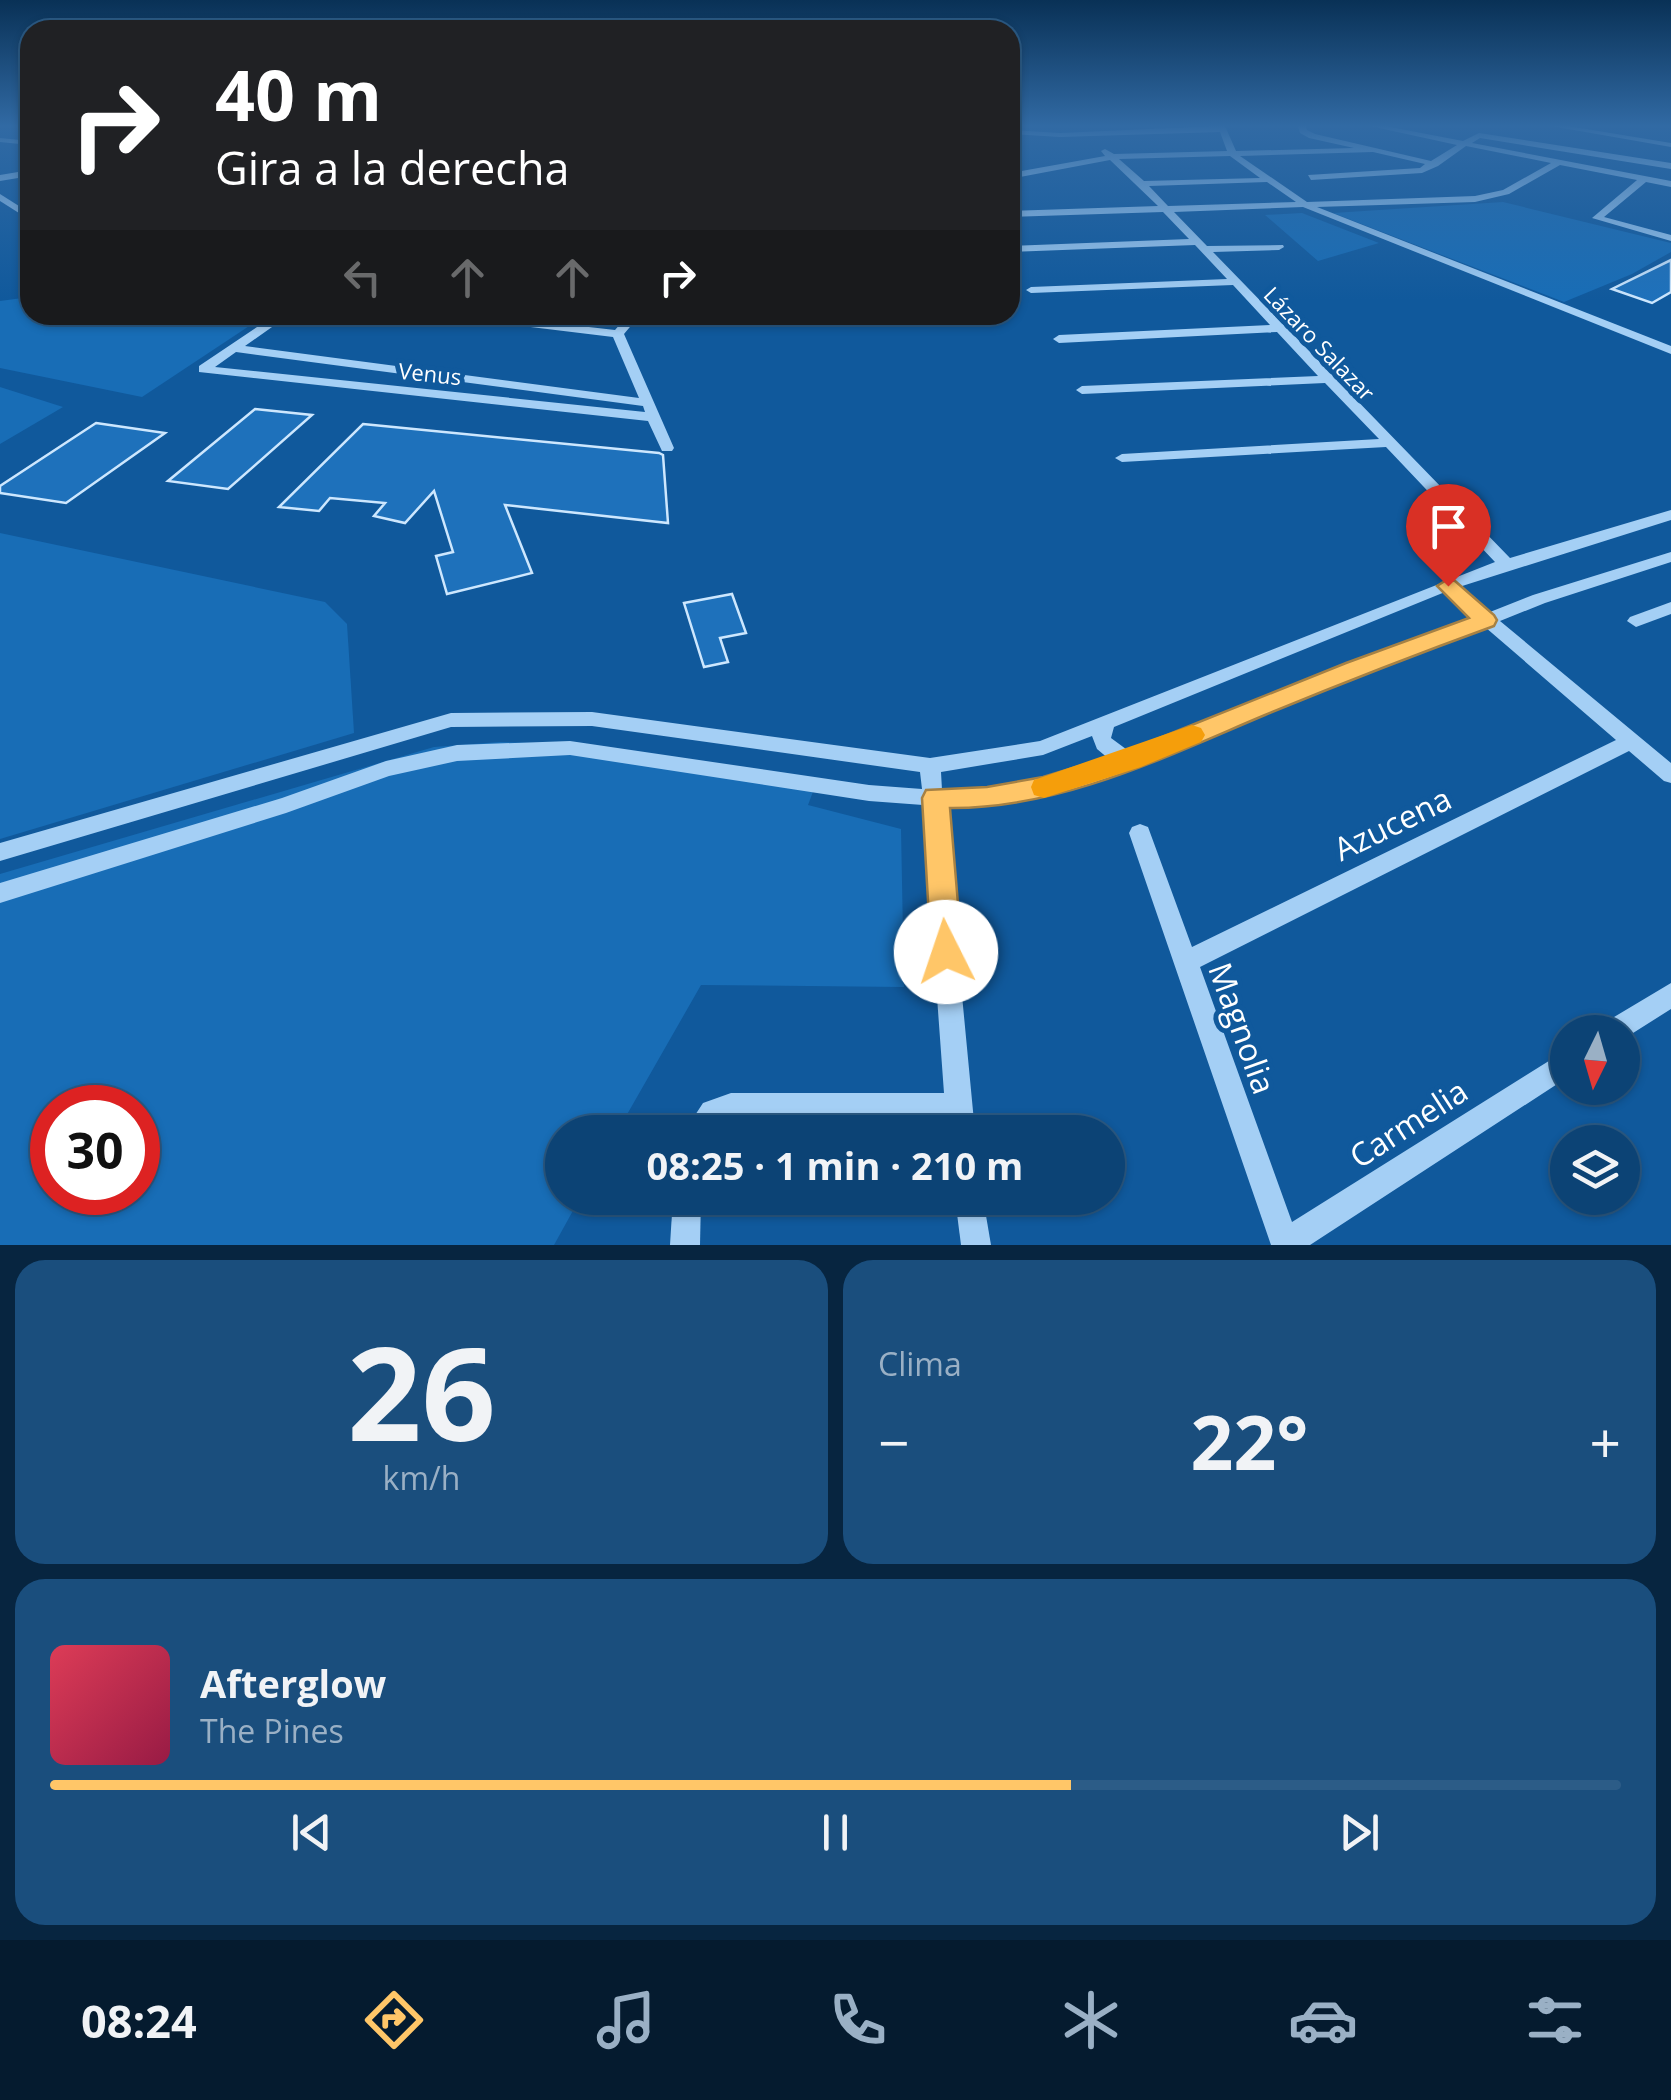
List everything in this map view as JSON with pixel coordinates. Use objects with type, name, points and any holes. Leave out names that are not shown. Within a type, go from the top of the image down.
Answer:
[{"type":"street","name":"Lázaro Salazar","points":[[1142,184],[1506,564]]},
{"type":"street","points":[[1271,184],[1309,208],[1671,350]]},
{"type":"street","points":[[1020,214],[1309,208],[1488,198],[1515,184]]},
{"type":"street","points":[[1638,184],[1597,218],[1671,238]]},
{"type":"street","points":[[1020,249],[1279,247]]},
{"type":"street","points":[[1031,290],[1234,282]]},
{"type":"street","points":[[234,348],[268,325]]},
{"type":"street","points":[[556,325],[618,334]]},
{"type":"street","points":[[618,334],[626,325]]},
{"type":"street","points":[[1059,338],[1278,328]]},
{"type":"street","points":[[618,334],[668,448]]},
{"type":"street","name":"Venus","points":[[234,348],[649,410],[203,369],[234,348]]},
{"type":"street","points":[[1082,390],[1328,378]]},
{"type":"street","points":[[1122,458],[1387,443]]},
{"type":"street","points":[[0,852],[451,720],[592,719],[930,766],[1043,748],[1506,564],[1671,515]]},
{"type":"street","points":[[0,893],[286,806],[386,769],[457,753],[570,748],[869,792],[936,798],[987,798],[1043,788],[1131,760],[1486,620],[1671,557]]},
{"type":"street","points":[[1448,586],[1671,775]]},
{"type":"street","points":[[1636,621],[1671,608]]},
{"type":"street","points":[[1104,726],[1101,739],[1106,747],[1131,760]]},
{"type":"street","name":"Azucena","points":[[1184,963],[1630,742]]},
{"type":"street","points":[[930,766],[936,798],[959,1115]]},
{"type":"street","name":"Magnolia","points":[[1140,833],[1286,1244]]},
{"type":"street","points":[[1640,1015],[1671,995]]},
{"type":"street","name":"Carmelia","points":[[1286,1244],[1550,1074]]},
{"type":"street","points":[[711,1115],[731,1106],[878,1115]]},
{"type":"street","points":[[684,1245],[687,1215]]},
{"type":"street","points":[[972,1215],[976,1245]]},
{"type":"shaded area","points":[[1503,202],[1671,243],[1671,252],[1632,274],[1564,302],[1333,213]]},
{"type":"shaded area","points":[[1302,213],[1379,243],[1318,261],[1265,215]]},
{"type":"shaded area","points":[[20,298],[20,325],[251,325],[142,397],[0,368],[0,301]]},
{"type":"shaded area","points":[[0,387],[63,407],[0,444]]},
{"type":"shaded area","points":[[0,533],[325,602],[347,624],[354,733],[0,839]]},
{"type":"shaded area","points":[[500,742],[568,744],[817,781],[808,805],[901,829],[904,987],[701,985],[627,1115],[545,1115],[545,1215],[571,1215],[554,1245],[0,1245],[0,874],[434,747]]},
{"type":"building","points":[[1671,260],[1671,292],[1652,303],[1612,289]]},
{"type":"building","points":[[255,409],[312,415],[228,489],[168,481]]},
{"type":"building","points":[[96,423],[165,433],[66,503],[0,493],[0,486]]},
{"type":"building","points":[[363,424],[659,453],[663,455],[668,523],[505,505],[532,573],[447,594],[436,556],[453,552],[434,491],[405,523],[374,516],[385,503],[330,498],[319,511],[279,507]]},
{"type":"building","points":[[732,594],[746,633],[720,638],[728,662],[704,667],[684,603]]},
{"type":"slow traffic","points":[[1044,787],[1131,760],[1192,735]]},
{"type":"route","points":[[946,952],[936,798],[987,798],[1043,788],[1131,760],[1486,620],[1448,586]]}]
